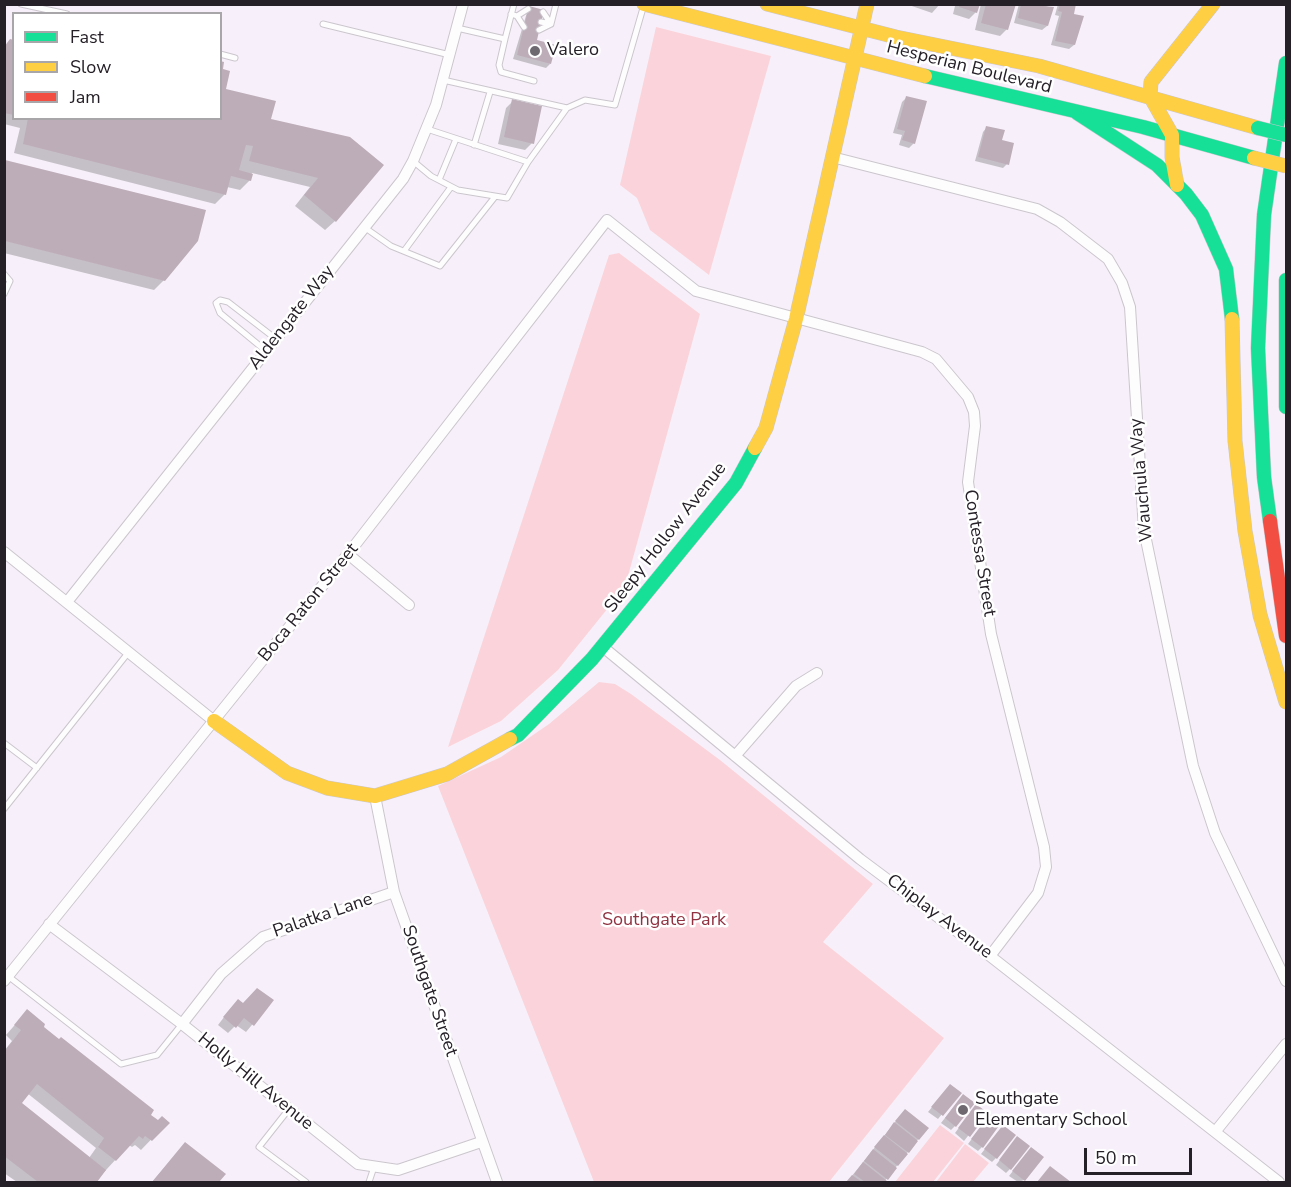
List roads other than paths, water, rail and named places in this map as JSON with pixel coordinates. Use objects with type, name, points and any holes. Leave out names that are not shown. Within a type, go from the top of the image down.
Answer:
[{"type":"main road","name":"Hesperian Boulevard","points":[[644,4],[1009,98],[1172,135],[1287,166]]},
{"type":"main road","name":"Hesperian Boulevard","points":[[767,4],[862,29],[1039,66],[1287,135]]},
{"type":"main road","name":"Sleepy Hollow Avenue","points":[[214,721],[287,773],[327,788],[375,796],[447,774],[518,735],[603,647],[736,483],[766,428],[796,319],[867,4]]},
{"type":"main road","points":[[1178,185],[1172,157],[1172,135],[1150,96],[1151,82],[1165,61],[1213,4]]},
{"type":"main road","points":[[1287,63],[1264,216],[1258,348],[1264,477],[1287,636]]},
{"type":"main road","points":[[1077,112],[1157,165],[1178,185],[1202,215],[1226,269],[1232,312],[1236,441],[1245,531],[1260,615],[1287,702]]},
{"type":"main road","points":[[1287,280],[1287,407]]},
{"type":"street","name":"Aldengate Way","points":[[67,603],[364,227],[413,161],[427,129],[443,80],[463,4]]},
{"type":"street","name":"Wauchula Way","points":[[832,157],[1037,209],[1060,222],[1108,260],[1122,284],[1130,307],[1143,530],[1193,766],[1215,833],[1287,981]]},
{"type":"street","name":"Contessa Street","points":[[607,220],[696,291],[922,352],[936,359],[968,397],[974,412],[975,426],[968,482],[991,634],[1044,847],[1046,867],[1038,893],[990,956]]},
{"type":"street","name":"Boca Raton Street","points":[[6,979],[348,554],[607,220]]},
{"type":"street","points":[[4,552],[214,721]]},
{"type":"street","points":[[348,554],[409,605]]},
{"type":"street","name":"Chiplay Avenue","points":[[603,647],[860,859],[990,956],[1279,1182]]},
{"type":"street","points":[[735,756],[796,686],[818,673]]},
{"type":"street","name":"Southgate Street","points":[[375,796],[394,892],[497,1182]]},
{"type":"street","name":"Palatka Lane","points":[[182,1024],[221,974],[263,937],[394,892]]},
{"type":"street","name":"Holly Hill Avenue","points":[[49,924],[182,1024],[358,1164],[398,1170],[481,1142]]},
{"type":"street","points":[[1215,1132],[1287,1044]]},
{"type":"lane","points":[[21,4],[58,12]]},
{"type":"lane","points":[[514,4],[514,15],[499,65],[501,72],[534,81]]},
{"type":"lane","points":[[539,30],[551,24],[556,4]]},
{"type":"lane","points":[[413,161],[451,187],[494,198],[507,198],[528,162],[567,108],[585,100],[615,105],[644,4]]},
{"type":"lane","points":[[514,15],[528,9]]},
{"type":"lane","points":[[543,12],[551,24]]},
{"type":"lane","points":[[514,15],[526,18]]},
{"type":"lane","points":[[514,15],[524,27]]},
{"type":"lane","points":[[541,22],[551,24]]},
{"type":"lane","points":[[323,24],[450,55]]},
{"type":"lane","points":[[457,28],[505,39]]},
{"type":"lane","points":[[222,55],[235,58]]},
{"type":"lane","points":[[443,80],[567,108]]},
{"type":"lane","points":[[474,145],[490,92]]},
{"type":"lane","points":[[427,129],[528,162]]},
{"type":"lane","points":[[439,180],[456,139]]},
{"type":"lane","points":[[404,251],[451,187]]},
{"type":"lane","points":[[364,227],[391,246],[440,266],[494,198]]},
{"type":"lane","points":[[4,274],[10,281],[4,294]]},
{"type":"lane","points":[[266,351],[220,313],[216,303],[220,300],[228,302],[276,339]]},
{"type":"lane","points":[[4,809],[128,653]]},
{"type":"lane","points":[[4,743],[37,768]]},
{"type":"lane","points":[[6,979],[121,1064],[156,1055],[182,1024]]},
{"type":"lane","points":[[289,1109],[258,1147],[306,1182]]},
{"type":"lane","points":[[369,1182],[374,1167]]},
{"type":"place","name":"Valero","points":[[535,51]]},
{"type":"place","name":"Southgate Elementary School","points":[[963,1110]]},
{"type":"park label","name":"Southgate Park","points":[[664,921]]}]
